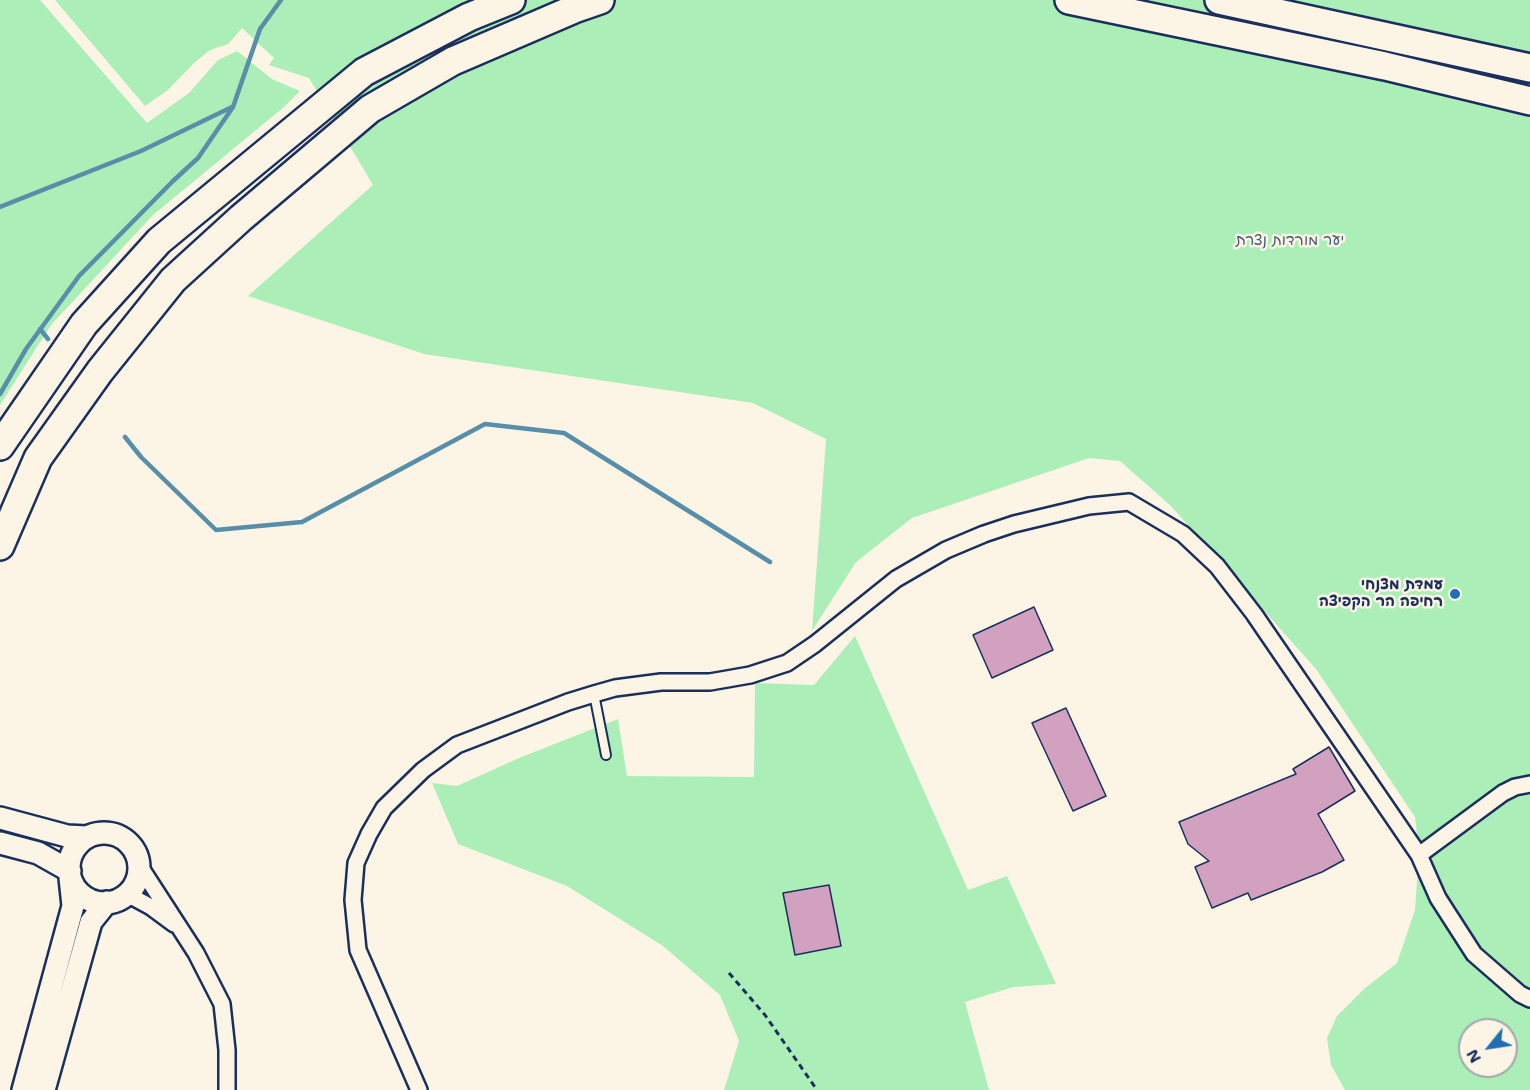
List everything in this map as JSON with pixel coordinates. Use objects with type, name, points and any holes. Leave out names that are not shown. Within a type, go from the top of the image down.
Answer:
[{"type":"highway","points":[[0,446],[84,324],[159,241],[363,72],[469,17],[512,0]]},
{"type":"highway","points":[[0,546],[38,458],[100,371],[173,280],[369,109],[453,61],[600,0]]},
{"type":"highway","points":[[1069,0],[1385,66],[1530,101]]},
{"type":"highway","points":[[1219,0],[1530,68]]},
{"type":"street","points":[[419,1090],[358,950],[353,900],[356,863],[369,834],[384,808],[423,771],[457,745],[594,694],[615,688],[661,682],[710,682],[750,675],[787,663],[815,644],[896,579],[946,550],[1014,524],[1089,506],[1130,502],[1183,534],[1217,566],[1254,614],[1419,855],[1438,898],[1474,954],[1520,994],[1530,999]]},
{"type":"street","points":[[1419,855],[1503,793],[1515,787],[1530,784]]},
{"type":"street","points":[[7,820],[67,836],[87,837]]},
{"type":"street","points":[[23,1090],[73,906],[70,874],[72,854],[78,844],[98,833],[110,833],[130,844],[139,865],[182,929],[222,1004],[227,1050],[227,1090]]},
{"type":"street","points":[[5,844],[38,853],[70,874],[76,889],[85,897],[96,902],[117,900],[127,894],[134,886],[139,865]]},
{"type":"street","points":[[127,894],[151,907],[182,929]]},
{"type":"street","points":[[44,1090],[92,922],[107,902]]},
{"type":"lane","points":[[594,694],[606,755]]},
{"type":"path","points":[[729,973],[765,1015],[817,1090]]},
{"type":"green space","points":[[0,0],[40,0],[147,123],[189,93],[218,60],[237,51],[272,79],[300,91],[284,107],[153,215],[51,325],[0,405]]},
{"type":"green space","name":"יער מורדות נצרת","points":[[55,0],[1530,0],[1530,1090],[1345,1090],[1331,1065],[1327,1038],[1337,1016],[1364,989],[1397,963],[1415,910],[1419,852],[1415,817],[1316,669],[1171,506],[1120,461],[1089,458],[912,518],[856,562],[812,631],[826,439],[753,403],[424,354],[248,296],[373,185],[309,78],[269,65],[274,58],[242,28],[228,44],[210,50],[195,62],[168,90],[145,106]]},
{"type":"green space","points":[[855,636],[968,890],[1007,876],[1056,984],[1013,987],[965,1002],[989,1090],[724,1090],[739,1041],[720,995],[663,946],[567,886],[458,844],[432,783],[457,786],[519,758],[618,719],[627,776],[754,777],[755,683],[814,685]]},
{"type":"building","points":[[1034,607],[1053,650],[992,678],[973,635]]},
{"type":"building","points":[[1066,708],[1106,796],[1073,811],[1032,723]]},
{"type":"building","points":[[1329,747],[1355,791],[1318,814],[1344,860],[1322,872],[1251,900],[1248,893],[1212,908],[1195,867],[1209,861],[1188,844],[1179,822],[1296,774],[1293,769]]},
{"type":"building","points":[[829,885],[841,946],[795,955],[783,893]]},
{"type":"waterway","points":[[0,394],[26,349],[79,276],[198,158],[233,107],[260,29],[281,0]]},
{"type":"waterway","points":[[0,207],[141,151],[232,107]]},
{"type":"waterway","points":[[40,329],[48,339]]},
{"type":"waterway","points":[[125,437],[141,457],[216,530],[302,522],[485,424],[564,433],[770,562]]},
{"type":"place","name":"עמדת מצנחי רחיפה הר הקפיצה","points":[[1455,594]]}]
